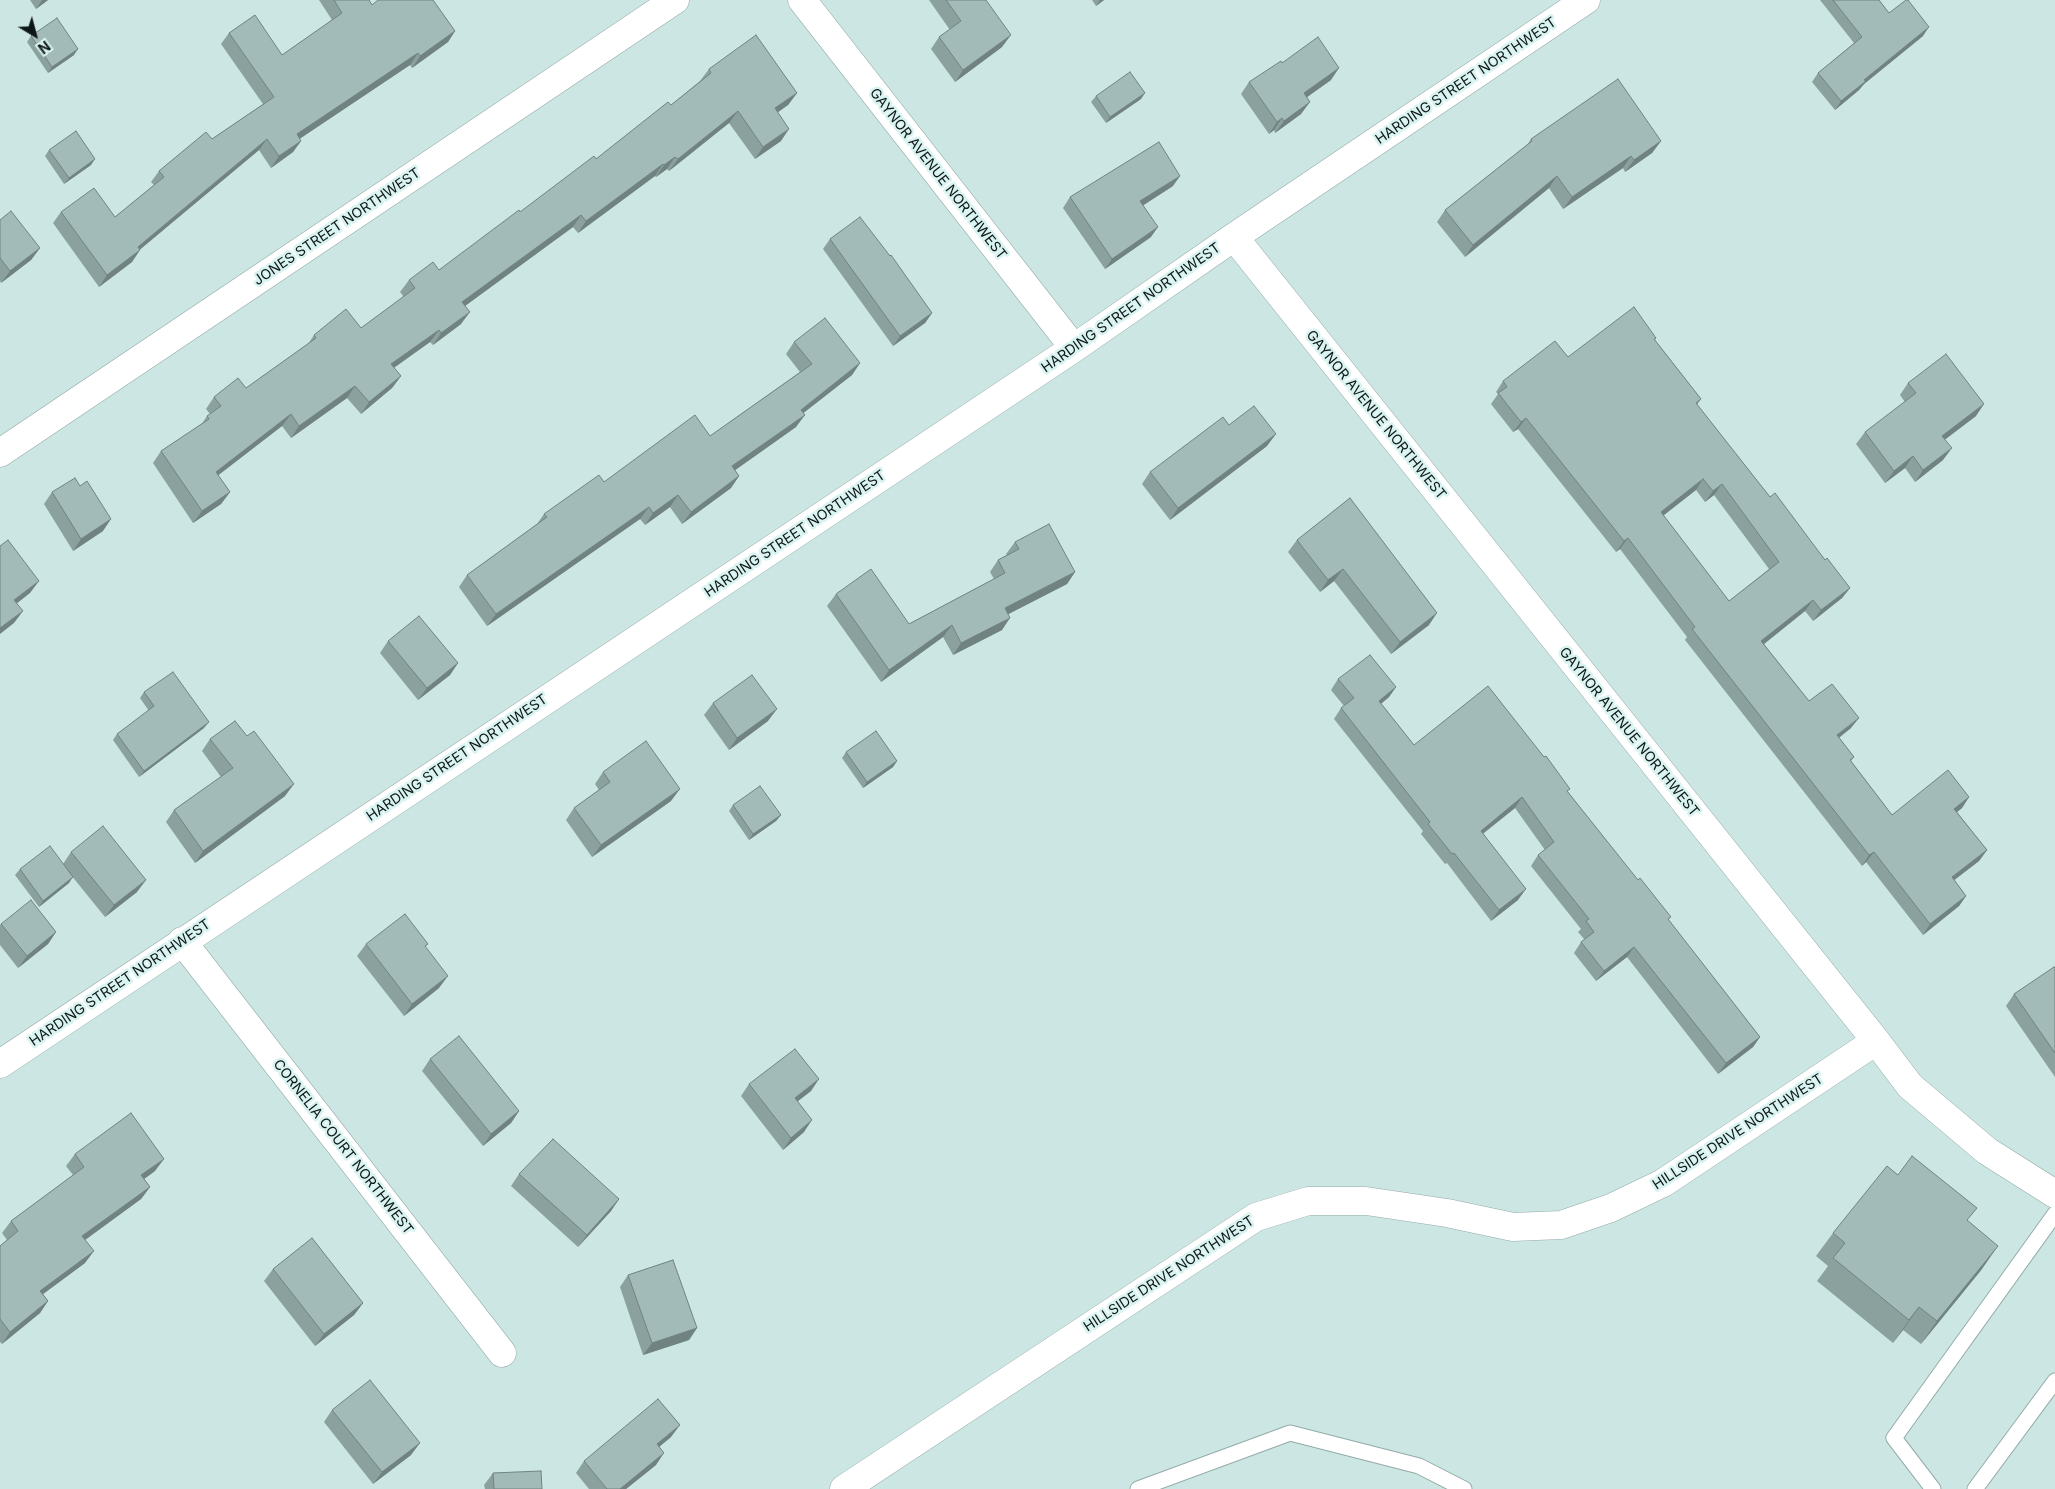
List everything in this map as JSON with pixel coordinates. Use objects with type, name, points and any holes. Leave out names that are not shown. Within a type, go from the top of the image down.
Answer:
[{"type":"street","name":"JONES STREET NORTHWEST","points":[[0,453],[675,0]]},
{"type":"street","name":"GAYNOR AVENUE NORTHWEST","points":[[802,0],[1074,348]]},
{"type":"street","name":"HARDING STREET NORTHWEST","points":[[0,1064],[1074,348],[1234,237],[1586,0]]},
{"type":"street","name":"GAYNOR AVENUE NORTHWEST","points":[[1234,237],[1910,1086],[1987,1151],[2055,1194]]},
{"type":"street","name":"CORNELIA COURT NORTHWEST","points":[[182,941],[502,1353]]},
{"type":"street","name":"HILLSIDE DRIVE NORTHWEST","points":[[844,1489],[1256,1217],[1308,1201],[1366,1201],[1447,1213],[1513,1227],[1561,1225],[1611,1208],[1663,1183],[1876,1041]]},
{"type":"lane","points":[[1933,1489],[1894,1438],[2055,1214]]},
{"type":"lane","points":[[1975,1489],[2055,1381]]},
{"type":"lane","points":[[1138,1489],[1290,1433],[1419,1466],[1464,1489]]},
{"type":"building","points":[[334,0],[369,0],[372,5],[378,0],[433,0],[455,31],[420,56],[418,53],[297,134],[301,141],[279,156],[267,139],[138,247],[140,250],[107,275],[61,212],[94,188],[115,217],[164,177],[159,171],[206,132],[212,139],[274,97],[229,33],[255,15],[282,55],[342,13]]},
{"type":"building","points":[[946,0],[986,0],[1011,35],[963,70],[939,37],[961,21]]},
{"type":"building","points":[[1833,0],[1879,0],[1889,13],[1908,0],[1929,27],[1841,101],[1818,73],[1862,37]]},
{"type":"building","points":[[57,18],[78,49],[52,67],[31,36]]},
{"type":"building","points":[[756,35],[797,93],[775,108],[789,129],[763,147],[738,111],[678,159],[675,157],[663,164],[586,221],[581,215],[462,302],[470,312],[441,333],[439,330],[391,364],[401,376],[369,402],[355,386],[299,426],[291,414],[216,472],[230,492],[202,511],[161,451],[209,419],[207,416],[221,406],[214,397],[238,378],[246,388],[316,338],[314,335],[346,309],[361,328],[415,288],[409,280],[433,262],[439,270],[594,156],[596,159],[668,102],[671,105],[711,73],[709,69]]},
{"type":"building","points":[[1318,37],[1339,68],[1304,93],[1310,102],[1284,121],[1282,118],[1277,122],[1249,82],[1281,61],[1282,63]]},
{"type":"building","points":[[1130,72],[1145,93],[1110,117],[1096,96]]},
{"type":"building","points":[[1618,79],[1661,141],[1634,160],[1631,156],[1572,197],[1557,176],[1473,245],[1445,210],[1532,141],[1531,139]]},
{"type":"building","points":[[76,131],[95,159],[69,178],[49,150]]},
{"type":"building","points":[[1159,142],[1180,176],[1140,201],[1158,227],[1112,259],[1070,197]]},
{"type":"building","points":[[11,211],[40,248],[10,271],[0,258],[0,220]]},
{"type":"building","points":[[860,217],[891,255],[932,313],[900,336],[830,239]]},
{"type":"building","points":[[1634,307],[1656,338],[1654,339],[1701,399],[1696,403],[1770,497],[1775,493],[1825,560],[1827,558],[1850,588],[1821,610],[1813,600],[1761,641],[1809,701],[1832,684],[1859,718],[1837,735],[1854,757],[1850,760],[1892,815],[1948,770],[1969,797],[1954,809],[1987,850],[1952,877],[1966,896],[1930,924],[1874,852],[1869,855],[1692,629],[1695,627],[1628,538],[1624,541],[1526,418],[1521,422],[1498,393],[1507,387],[1503,381],[1555,341],[1568,357]],"holes":[[[1703,479],[1713,491],[1722,484],[1779,562],[1729,601],[1661,512]]]},
{"type":"building","points":[[825,318],[860,363],[801,410],[805,415],[732,466],[739,476],[691,512],[678,495],[653,513],[649,507],[496,614],[467,575],[547,517],[544,514],[599,475],[604,482],[695,415],[710,436],[812,364],[794,342]]},
{"type":"building","points":[[1946,354],[1984,404],[1942,436],[1952,448],[1923,470],[1913,456],[1894,471],[1865,432],[1916,393],[1908,383]]},
{"type":"building","points":[[1254,406],[1276,434],[1178,508],[1150,472],[1223,417],[1229,425]]},
{"type":"building","points":[[75,478],[80,486],[87,481],[111,519],[81,539],[52,492]]},
{"type":"building","points":[[1350,498],[1437,613],[1400,642],[1343,569],[1328,580],[1297,540]]},
{"type":"building","points":[[1049,524],[1075,572],[1005,608],[1010,618],[961,643],[952,625],[889,670],[836,594],[871,569],[909,624],[1005,573],[998,560],[1019,549],[1015,542]]},
{"type":"building","points":[[8,540],[39,581],[14,600],[23,611],[0,628],[0,546]]},
{"type":"building","points":[[419,616],[458,663],[427,688],[388,641]]},
{"type":"building","points":[[1370,655],[1396,687],[1379,701],[1414,745],[1488,686],[1544,757],[1546,756],[1570,789],[1567,791],[1638,880],[1640,878],[1671,917],[1668,919],[1760,1037],[1726,1063],[1634,947],[1604,971],[1581,942],[1594,932],[1586,921],[1589,919],[1538,855],[1554,842],[1522,797],[1481,831],[1526,889],[1499,910],[1454,853],[1452,854],[1428,824],[1430,822],[1341,708],[1354,698],[1338,679]]},
{"type":"building","points":[[173,672],[209,722],[144,771],[117,734],[154,706],[144,692]]},
{"type":"building","points":[[752,675],[777,709],[737,738],[713,703]]},
{"type":"building","points":[[235,721],[247,736],[254,731],[294,784],[203,851],[174,810],[233,768],[210,739]]},
{"type":"building","points":[[876,731],[897,761],[867,782],[846,752]]},
{"type":"building","points":[[646,741],[680,789],[601,845],[574,808],[610,782],[603,772]]},
{"type":"building","points":[[760,786],[781,815],[753,834],[733,805]]},
{"type":"building","points":[[103,826],[146,880],[114,905],[71,852]]},
{"type":"building","points":[[50,846],[73,877],[43,901],[20,869]]},
{"type":"building","points":[[31,900],[56,932],[27,956],[1,924]]},
{"type":"building","points":[[405,914],[428,944],[425,946],[448,976],[412,1004],[366,944]]},
{"type":"building","points":[[2055,968],[2055,1053],[2014,994]]},
{"type":"building","points":[[459,1036],[519,1111],[491,1134],[430,1059]]},
{"type":"building","points":[[795,1049],[819,1079],[795,1098],[812,1120],[791,1138],[749,1084]]},
{"type":"building","points":[[131,1113],[164,1159],[141,1175],[150,1187],[82,1236],[94,1251],[40,1291],[48,1301],[10,1332],[0,1319],[0,1246],[18,1231],[11,1221],[84,1167],[75,1154]]},
{"type":"building","points":[[553,1139],[619,1199],[587,1235],[519,1174]]},
{"type":"building","points":[[1912,1156],[1977,1208],[1967,1220],[1998,1246],[1937,1321],[1919,1307],[1909,1320],[1833,1258],[1845,1243],[1833,1233],[1887,1166],[1898,1175]]},
{"type":"building","points":[[312,1238],[363,1303],[324,1334],[273,1269]]},
{"type":"building","points":[[673,1260],[697,1328],[652,1343],[628,1275]]},
{"type":"building","points":[[370,1380],[420,1443],[382,1472],[332,1410]]},
{"type":"building","points":[[658,1399],[680,1425],[657,1444],[664,1453],[620,1489],[607,1489],[584,1461]]},
{"type":"building","points":[[541,1471],[542,1489],[494,1489],[493,1473]]}]
